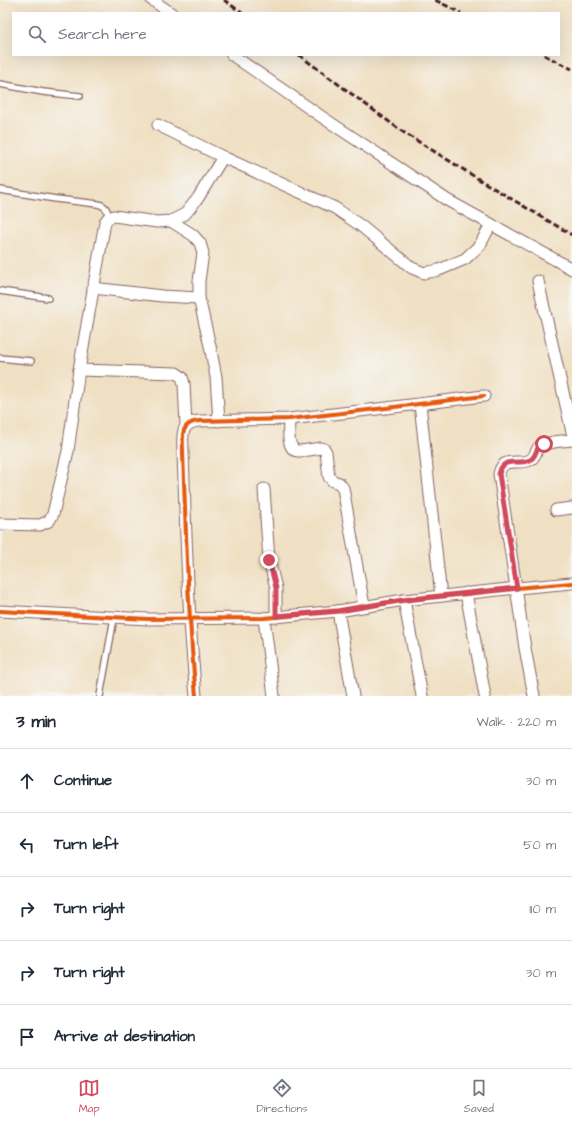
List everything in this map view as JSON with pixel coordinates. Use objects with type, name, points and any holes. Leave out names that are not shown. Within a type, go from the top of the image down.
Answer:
[{"type":"street","points":[[152,0],[170,12]]},
{"type":"street","points":[[233,56],[447,200],[572,269]]},
{"type":"street","points":[[158,124],[223,157],[335,208],[361,226],[412,268],[424,273],[439,270],[466,259],[480,245],[491,224]]},
{"type":"street","points":[[0,524],[40,524],[48,521],[53,514],[68,452],[93,288],[105,222],[108,218],[114,216],[157,222],[171,221],[185,214],[198,198],[223,157]]},
{"type":"street","points":[[171,221],[193,235],[200,243],[203,253],[199,281],[199,298],[216,376],[219,420]]},
{"type":"street","points":[[538,281],[572,432]]},
{"type":"street","points":[[93,288],[199,298]]},
{"type":"street","points":[[80,370],[176,373],[182,377],[184,384],[186,426],[183,432],[183,453],[190,619],[196,696]]},
{"type":"street","points":[[186,426],[192,422],[289,419],[484,396]]},
{"type":"street","points":[[420,404],[441,596]]},
{"type":"street","points":[[289,419],[291,447],[297,451],[321,448],[324,449],[326,452],[329,477],[333,481],[342,485],[364,606]]},
{"type":"street","points":[[534,696],[525,648],[499,474],[504,464],[530,460],[534,457],[538,447],[544,444],[572,440]]},
{"type":"street","points":[[264,489],[269,560],[276,588],[276,616]]},
{"type":"street","points":[[556,510],[572,508]]},
{"type":"street","points":[[0,611],[114,618],[264,618],[338,611],[404,600],[572,583]]},
{"type":"street","points":[[466,593],[485,696]]},
{"type":"street","points":[[404,600],[422,696]]},
{"type":"street","points":[[338,611],[353,696]]},
{"type":"street","points":[[264,618],[274,696]]},
{"type":"lane","points":[[0,84],[43,92],[80,96]]},
{"type":"lane","points":[[0,190],[104,205],[107,208],[108,218]]},
{"type":"lane","points":[[0,291],[48,298]]},
{"type":"lane","points":[[0,358],[31,361]]},
{"type":"lane","points":[[100,696],[114,618]]},
{"type":"railway","points":[[224,0],[241,12]]},
{"type":"railway","points":[[435,0],[459,12]]},
{"type":"railway","points":[[300,56],[403,132],[572,235]]},
{"type":"railway","points":[[546,56],[572,69]]},
{"type":"cycle path","points":[[196,696],[186,544],[183,453],[183,436],[185,428],[193,422],[199,421],[289,419],[484,396]]},
{"type":"cycle path","points":[[0,611],[148,619],[264,618],[338,611],[404,600],[572,583]]},
{"type":"route","points":[[269,560],[276,588],[276,616],[338,611],[404,600],[517,588],[499,474],[504,464],[530,460],[534,457],[538,447],[544,444]]}]
